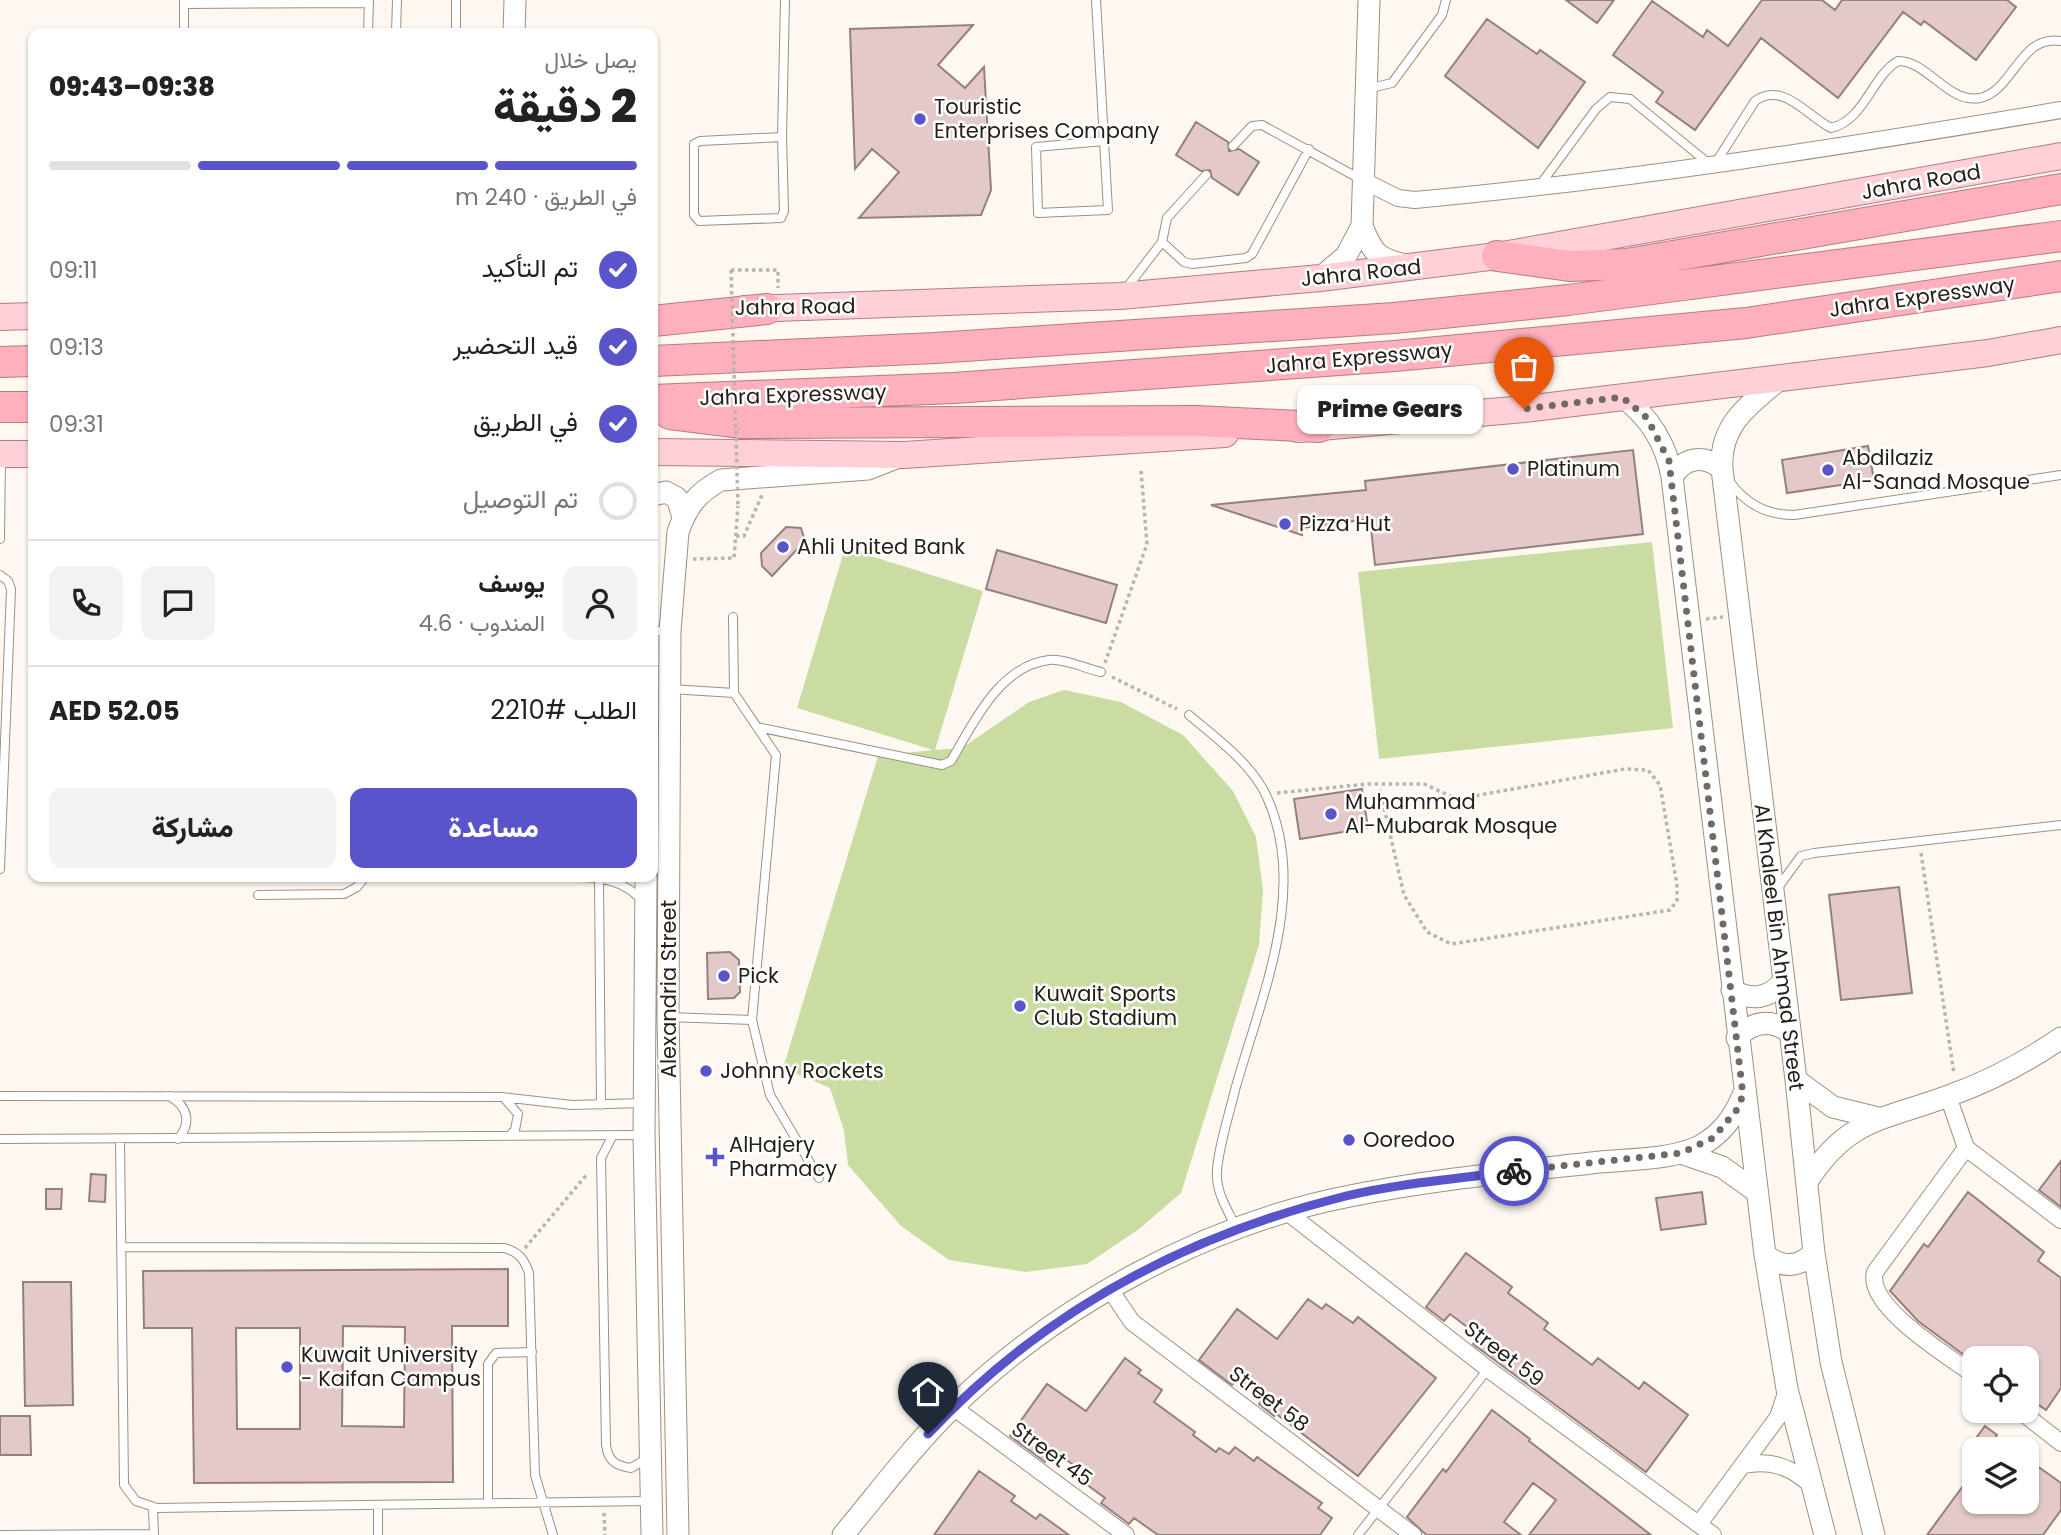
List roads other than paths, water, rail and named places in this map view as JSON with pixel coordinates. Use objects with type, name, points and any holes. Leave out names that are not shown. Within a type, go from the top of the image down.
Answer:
[{"type":"highway","points":[[1497,256],[1570,266],[1627,264],[2061,189]]},
{"type":"highway","name":"Jahra Expressway","points":[[658,361],[935,348],[1395,318],[1567,300],[2061,236]]},
{"type":"highway","name":"Jahra Expressway","points":[[658,400],[954,388],[1395,356],[1746,323],[2061,276]]},
{"type":"highway","points":[[658,320],[767,309]]},
{"type":"highway","points":[[0,362],[28,361]]},
{"type":"highway","points":[[0,407],[28,407]]},
{"type":"highway","points":[[658,413],[742,423],[1198,421],[1319,427]]},
{"type":"main road","name":"Jahra Road","points":[[658,309],[767,309],[1120,296],[1417,268],[2061,156]]},
{"type":"main road","points":[[0,317],[28,316]]},
{"type":"main road","points":[[658,452],[904,455],[1319,427],[1622,397],[1988,353],[2061,340]]},
{"type":"main road","points":[[0,454],[28,454]]},
{"type":"street","points":[[514,28],[515,0]]},
{"type":"street","points":[[1320,278],[1346,256],[1362,226],[1369,0]]},
{"type":"street","points":[[1364,181],[1398,198],[1415,200],[1536,189],[1713,167],[2061,110]]},
{"type":"street","points":[[1362,226],[1374,252],[1385,261],[1417,268]]},
{"type":"street","name":"Al Khaleel Bin Ahmad Street","points":[[1781,378],[1733,421],[1722,445],[1721,469],[1788,1031],[1797,1080],[1814,1253],[1831,1362],[1874,1535]]},
{"type":"street","points":[[1622,397],[1656,432],[1672,477],[1743,1095],[1765,1255],[1787,1389],[1825,1535]]},
{"type":"street","name":"Alexandria Street","points":[[678,1535],[668,1017],[671,690],[661,631],[683,517],[700,492],[721,480],[868,469],[904,455]]},
{"type":"street","points":[[1672,477],[1685,462],[1694,459],[1704,459],[1721,469]]},
{"type":"street","points":[[658,494],[666,492],[677,498],[683,517]]},
{"type":"street","name":"Alexandria Street","points":[[646,882],[645,1135],[652,1535]]},
{"type":"street","points":[[1732,990],[1750,998],[1759,998],[1768,995],[1783,982]]},
{"type":"street","points":[[1737,1038],[1752,1025],[1762,1023],[1771,1023],[1788,1031]]},
{"type":"street","points":[[1807,1182],[1837,1144],[1878,1118],[1953,1094],[1998,1076],[2061,1038]]},
{"type":"street","points":[[1797,1080],[1833,1107],[1878,1118]]},
{"type":"street","points":[[1953,1094],[1966,1148],[2061,1220]]},
{"type":"street","points":[[843,1535],[953,1407],[1058,1320],[1109,1288],[1194,1246],[1287,1212],[1349,1196],[1516,1171],[1681,1153],[1713,1138],[1736,1111],[1743,1095]]},
{"type":"street","points":[[646,1103],[669,1102]]},
{"type":"street","points":[[645,1135],[670,1135]]},
{"type":"street","points":[[1962,1367],[1888,1309],[1874,1290],[1872,1280],[1875,1272],[1966,1148]]},
{"type":"street","points":[[1681,1153],[1722,1167],[1757,1192]]},
{"type":"street","name":"Street 59","points":[[1287,1212],[1488,1369],[1713,1535]]},
{"type":"street","points":[[1765,1255],[1776,1263],[1790,1266],[1804,1262],[1814,1253]]},
{"type":"street","name":"Street 58","points":[[1109,1288],[1132,1322],[1413,1535]]},
{"type":"street","points":[[1699,1524],[1778,1417],[1787,1389]]},
{"type":"street","name":"Street 45","points":[[953,1407],[1126,1535]]},
{"type":"street","points":[[2036,1423],[2061,1443]]},
{"type":"street","points":[[1743,1465],[1762,1462],[1780,1465],[1797,1473],[1811,1485]]},
{"type":"lane","points":[[396,28],[397,0]]},
{"type":"lane","points":[[456,0],[456,28]]},
{"type":"lane","points":[[782,137],[699,141],[694,144],[694,215],[699,221],[781,218],[784,211],[782,137],[785,0]]},
{"type":"lane","points":[[1096,0],[1108,209],[1038,213],[1036,147],[1104,141]]},
{"type":"lane","points":[[1366,89],[1392,83],[1442,15],[1446,0]]},
{"type":"lane","points":[[184,28],[184,2],[369,1],[368,28]]},
{"type":"lane","points":[[1536,189],[1596,109],[1610,97],[1630,99],[1713,167],[1755,101],[1763,95],[1780,94],[1831,128],[1840,126],[1856,112],[1889,66],[1898,61],[1916,64],[1959,94],[1981,98],[1994,90],[2031,49],[2043,43],[2061,41]]},
{"type":"lane","points":[[1233,146],[1252,126],[1262,125],[1364,181]]},
{"type":"lane","points":[[1162,242],[1184,262],[1192,264],[1246,258],[1252,254],[1309,149]]},
{"type":"lane","points":[[1120,296],[1162,242],[1167,218],[1206,175]]},
{"type":"lane","points":[[0,454],[0,540]]},
{"type":"lane","points":[[1721,469],[1746,500],[1782,515],[2061,475]]},
{"type":"lane","points":[[0,575],[8,580],[11,589],[0,869]]},
{"type":"lane","points":[[733,617],[734,693],[776,755],[752,1020],[770,1094],[819,1178]]},
{"type":"lane","points":[[757,727],[942,765],[951,761],[983,708],[1004,682],[1026,667],[1051,659],[1101,672]]},
{"type":"lane","points":[[671,690],[734,693]]},
{"type":"lane","points":[[1189,715],[1236,755],[1265,794],[1281,844],[1285,886],[1281,923],[1230,1108],[1216,1176],[1220,1193],[1238,1230]]},
{"type":"lane","points":[[1772,897],[1801,856],[2061,825]]},
{"type":"lane","points":[[258,895],[344,894],[361,882]]},
{"type":"lane","points":[[599,882],[601,1105]]},
{"type":"lane","points":[[614,882],[625,885],[646,905]]},
{"type":"lane","points":[[668,1017],[752,1020]]},
{"type":"lane","points":[[0,1096],[500,1097],[601,1105],[646,1103]]},
{"type":"lane","points":[[169,1096],[183,1107],[187,1115],[184,1132],[178,1139]]},
{"type":"lane","points":[[500,1097],[509,1100],[518,1114],[518,1122],[509,1136]]},
{"type":"lane","points":[[613,1135],[601,1158],[607,1454],[619,1466],[631,1468],[641,1464],[650,1454]]},
{"type":"lane","points":[[0,1139],[645,1135]]},
{"type":"lane","points":[[120,1140],[124,1485],[136,1501],[153,1507],[652,1501]]},
{"type":"lane","points":[[121,1247],[504,1248],[519,1255],[529,1273],[535,1475],[553,1535]]},
{"type":"lane","points":[[488,1503],[488,1364],[496,1353],[531,1352]]},
{"type":"lane","points":[[1358,1535],[1488,1369]]},
{"type":"lane","points":[[377,1505],[377,1535]]},
{"type":"lane","points":[[0,1535],[153,1534],[153,1507]]},
{"type":"place","name":"Touristic Enterprises Company","points":[[920,119]]},
{"type":"place","name":"Prime Gears","points":[[1524,409]]},
{"type":"place","name":"Platinum","points":[[1513,469]]},
{"type":"place","name":"Abdilaziz Al-Sanad Mosque","points":[[1828,470]]},
{"type":"place","name":"Pizza Hut","points":[[1285,524]]},
{"type":"place","name":"Ahli United Bank","points":[[783,547]]},
{"type":"place","name":"Muhammad Al-Mubarak Mosque","points":[[1331,814]]},
{"type":"place","name":"Pick","points":[[724,976]]},
{"type":"place","name":"Kuwait Sports Club Stadium","points":[[1020,1006]]},
{"type":"place","name":"Johnny Rockets","points":[[706,1071]]},
{"type":"place","name":"Ooredoo","points":[[1349,1140]]},
{"type":"place","name":"AlHajery Pharmacy","points":[[715,1157]]},
{"type":"place","name":"Kuwait University - Kaifan Campus","points":[[287,1367]]}]
